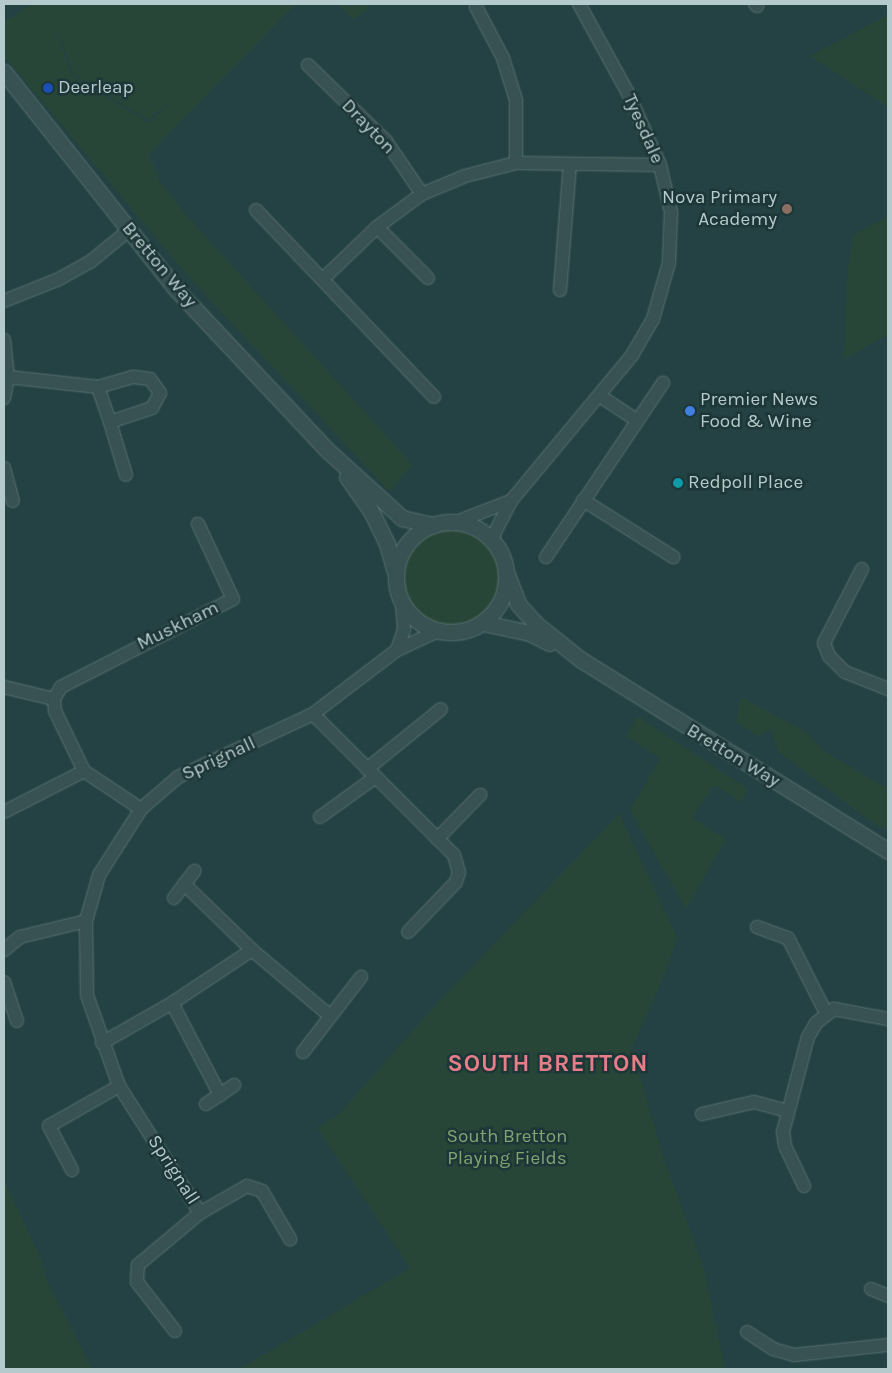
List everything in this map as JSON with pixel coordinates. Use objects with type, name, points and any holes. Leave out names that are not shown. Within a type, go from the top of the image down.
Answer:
[{"type":"street","name":"Tyesdale","points":[[491,540],[511,501],[600,396],[632,355],[653,319],[668,263],[671,212],[660,165],[628,93],[579,4]]},
{"type":"street","points":[[476,7],[503,58],[516,100],[516,163]]},
{"type":"street","name":"Drayton","points":[[308,65],[386,142],[422,194]]},
{"type":"street","name":"Bretton Way","points":[[4,72],[175,288],[326,449],[402,518],[433,525]]},
{"type":"street","points":[[323,279],[377,227],[422,194],[465,176],[516,163],[660,165]]},
{"type":"street","points":[[560,290],[570,164]]},
{"type":"street","points":[[256,210],[434,397]]},
{"type":"street","points":[[377,227],[428,278]]},
{"type":"street","points":[[4,301],[74,271],[129,230]]},
{"type":"street","points":[[4,340],[8,377],[4,398]]},
{"type":"street","points":[[8,377],[98,387],[134,377],[150,379],[160,393],[152,408],[110,422]]},
{"type":"street","points":[[546,557],[636,420],[663,383]]},
{"type":"street","points":[[98,387],[126,475]]},
{"type":"street","points":[[600,396],[636,420]]},
{"type":"street","name":"Bretton Way","points":[[326,449],[371,511],[387,544],[396,573]]},
{"type":"street","points":[[4,468],[13,501]]},
{"type":"street","points":[[583,500],[673,557]]},
{"type":"street","name":"Tyesdale","points":[[456,522],[511,501]]},
{"type":"street","points":[[398,650],[404,630],[402,603],[396,573],[407,543],[433,525],[456,522],[481,531],[491,540],[501,554],[506,572],[501,600],[483,623],[454,633],[438,631],[417,621],[402,603]]},
{"type":"street","name":"Muskham","points":[[54,698],[61,687],[233,599],[198,524]]},
{"type":"street","points":[[862,569],[824,643],[829,656],[838,666],[888,689]]},
{"type":"street","name":"Bretton Way","points":[[506,572],[518,604],[535,623],[580,660]]},
{"type":"street","name":"Bretton Way","points":[[483,623],[530,633],[580,660],[888,851]]},
{"type":"street","name":"Sprignall","points":[[290,1239],[262,1191],[248,1186],[200,1213],[119,1086],[102,1043],[87,995],[86,921],[99,875],[141,809],[178,777],[313,714],[398,650],[438,631]]},
{"type":"street","points":[[4,687],[54,698],[55,711],[84,770],[141,809]]},
{"type":"street","points":[[320,817],[441,709]]},
{"type":"street","points":[[313,714],[370,774],[454,855],[460,872],[456,882],[408,932]]},
{"type":"street","points":[[4,812],[84,770]]},
{"type":"street","points":[[437,839],[480,795]]},
{"type":"street","points":[[174,898],[194,871]]},
{"type":"street","points":[[184,884],[252,950],[330,1016]]},
{"type":"street","points":[[4,950],[20,937],[86,921]]},
{"type":"street","points":[[757,927],[788,938],[826,1013]]},
{"type":"street","points":[[102,1043],[172,1003],[252,950]]},
{"type":"street","points":[[303,1052],[361,977]]},
{"type":"street","points":[[4,982],[17,1021]]},
{"type":"street","points":[[172,1003],[220,1095]]},
{"type":"street","points":[[804,1186],[785,1146],[783,1132],[808,1037],[826,1013],[843,1009],[888,1019]]},
{"type":"street","points":[[206,1104],[234,1085]]},
{"type":"street","points":[[72,1170],[49,1126],[119,1086]]},
{"type":"street","points":[[702,1114],[754,1102],[787,1111]]},
{"type":"street","points":[[174,1331],[137,1282],[138,1265],[200,1213]]},
{"type":"street","points":[[871,1289],[888,1296]]},
{"type":"street","points":[[747,1332],[773,1349],[794,1355],[888,1345]]},
{"type":"green space","points":[[33,4],[296,4],[149,154],[160,182],[188,217],[413,465],[389,491],[192,281],[4,56],[4,22]],"holes":[[[50,11],[73,74],[148,120],[176,96],[149,123],[71,75]]]},
{"type":"green space","points":[[338,4],[366,4],[369,8],[354,20]]},
{"type":"green space","points":[[888,15],[888,107],[810,56]]},
{"type":"green space","points":[[888,217],[888,334],[844,360],[847,277],[853,235]]},
{"type":"green space","points":[[451,522],[472,526],[490,538],[502,556],[506,577],[502,598],[490,616],[472,628],[451,632],[430,628],[412,616],[400,598],[396,577],[400,556],[412,538],[430,526]]},
{"type":"green space","points":[[741,697],[806,732],[824,751],[888,789],[888,830],[870,821],[779,752],[770,729],[759,737],[736,722]]},
{"type":"green space","points":[[637,716],[748,789],[741,802],[714,785],[692,818],[726,839],[686,909],[630,810],[660,758],[626,736]]},
{"type":"green space","name":"South Bretton Playing Fields","points":[[619,814],[677,937],[666,972],[632,1048],[662,1153],[704,1269],[725,1369],[240,1369],[410,1268],[317,1128],[340,1113],[438,1002]]},
{"type":"green space","points":[[4,1180],[42,1261],[46,1279],[92,1369],[4,1369]]},
{"type":"place","name":"Deerleap","points":[[48,88]]},
{"type":"place","name":"Nova Primary Academy","points":[[787,209]]},
{"type":"place","name":"Premier News Food & Wine","points":[[690,411]]},
{"type":"place","name":"Redpoll Place","points":[[678,483]]},
{"type":"district","name":"SOUTH BRETTON","points":[[548,1064]]}]
